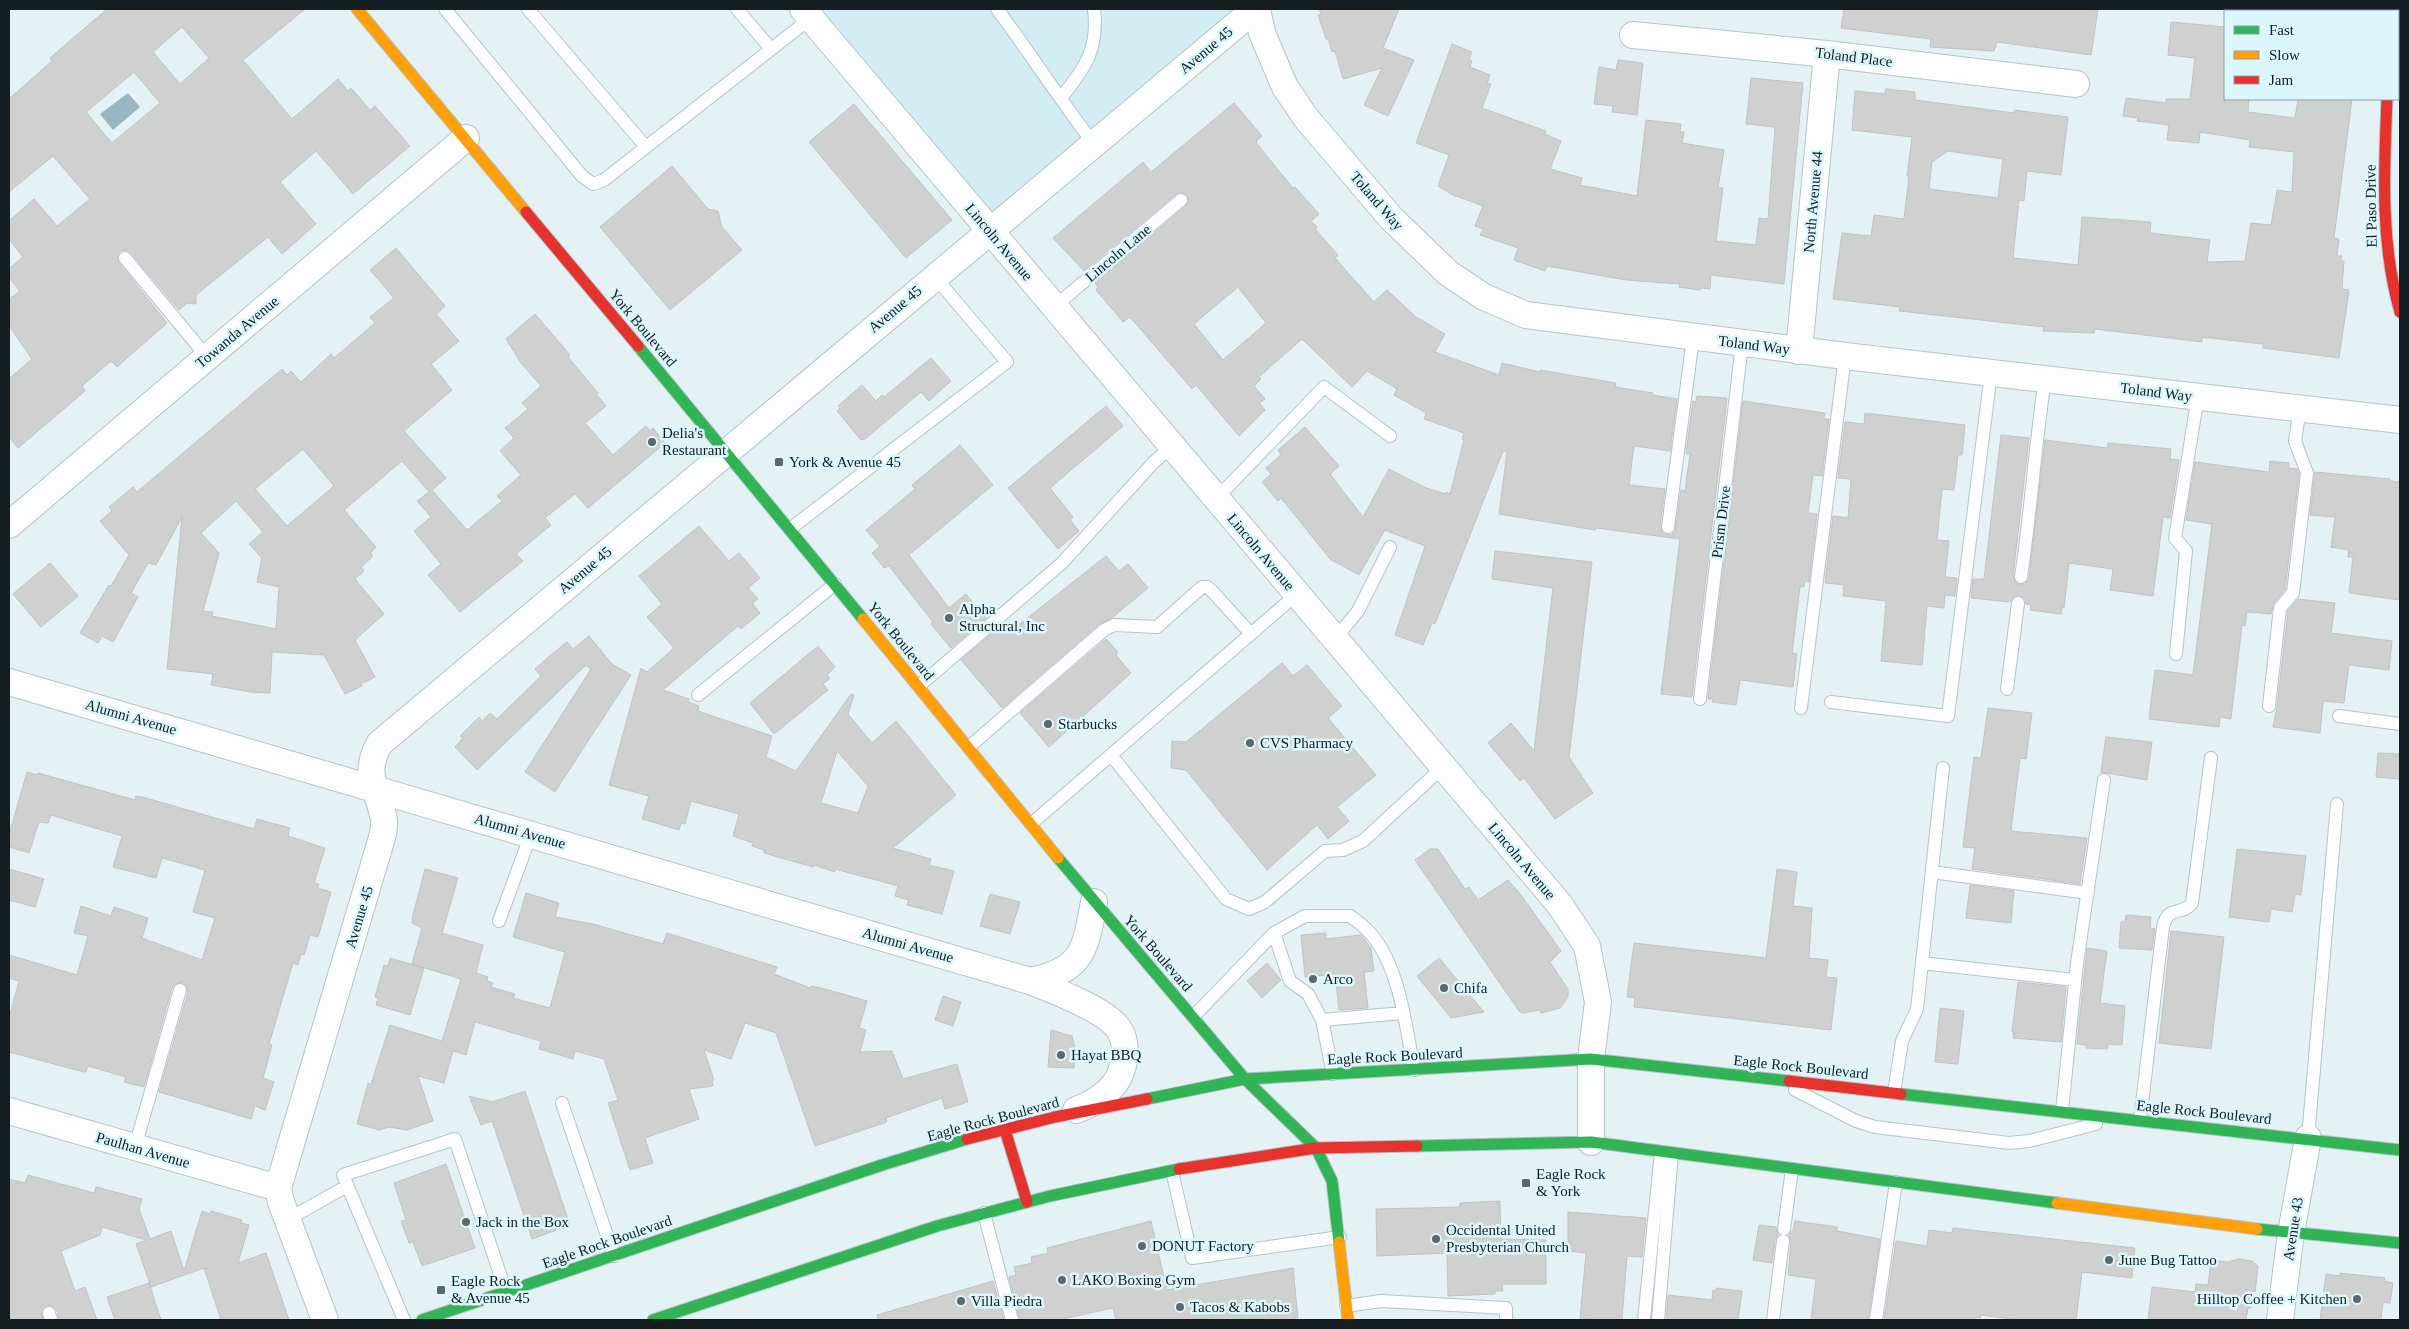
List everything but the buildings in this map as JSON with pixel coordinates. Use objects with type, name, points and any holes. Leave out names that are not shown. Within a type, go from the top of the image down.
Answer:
[{"type":"main road","name":"York Boulevard","points":[[357,9],[726,451],[1094,902],[1245,1079],[1316,1148],[1332,1181],[1340,1237],[1348,1320]]},
{"type":"main road","name":"El Paso Drive","points":[[2387,100],[2382,210],[2387,255],[2400,312]]},
{"type":"main road","name":"Eagle Rock Boulevard","points":[[422,1320],[882,1165],[1055,1117],[1245,1079],[1591,1059],[2308,1138],[2400,1150]]},
{"type":"main road","points":[[1005,1130],[1027,1202]]},
{"type":"main road","points":[[653,1320],[835,1259],[984,1213],[1209,1163],[1316,1148],[1591,1142],[2291,1233],[2400,1243]]},
{"type":"street","name":"Avenue 45","points":[[278,1188],[383,834],[384,816],[371,775],[371,759],[379,744],[726,451],[1256,9]]},
{"type":"street","name":"Toland Way","points":[[1256,9],[1262,34],[1285,87],[1306,118],[1391,218],[1448,273],[1484,297],[1526,316],[1799,351],[2400,420]]},
{"type":"street","name":"Lincoln Avenue","points":[[807,13],[1560,905],[1586,946],[1598,1002],[1591,1059],[1591,1142]]},
{"type":"street","name":"Toland Place","points":[[1633,35],[1827,54],[2076,84]]},
{"type":"street","name":"North Avenue 44","points":[[1799,351],[1827,54]]},
{"type":"street","name":"Towanda Avenue","points":[[9,525],[466,138]]},
{"type":"street","name":"Alumni Avenue","points":[[9,682],[1030,981],[1069,997],[1103,1016],[1118,1028],[1124,1043],[1125,1060],[1119,1079],[1103,1096],[1082,1108],[1055,1117]]},
{"type":"street","name":"Alumni Avenue","points":[[1030,981],[1054,976],[1068,969],[1081,954],[1094,902]]},
{"type":"street","name":"Paulhan Avenue","points":[[9,1111],[278,1188]]},
{"type":"street","name":"Avenue 43","points":[[2280,1320],[2291,1233],[2308,1138]]},
{"type":"street","points":[[278,1188],[325,1320]]},
{"type":"lane","points":[[445,9],[582,176],[593,184],[604,180],[771,49],[807,13]]},
{"type":"lane","points":[[528,9],[646,147]]},
{"type":"lane","points":[[737,9],[771,49]]},
{"type":"lane","points":[[997,9],[1035,59],[1094,144]]},
{"type":"lane","points":[[1061,98],[1085,68],[1092,44],[1094,9]]},
{"type":"lane","name":"Lincoln Lane","points":[[1054,307],[1181,200]]},
{"type":"lane","points":[[125,258],[207,358]]},
{"type":"lane","points":[[790,529],[1007,362],[934,277]]},
{"type":"lane","points":[[1668,527],[1693,338]]},
{"type":"lane","name":"Prism Drive","points":[[1700,699],[1742,344]]},
{"type":"lane","points":[[1801,708],[1845,356]]},
{"type":"lane","points":[[1831,702],[1948,716],[1991,373]]},
{"type":"lane","points":[[2021,577],[2037,431],[2045,379]]},
{"type":"lane","points":[[1216,499],[1324,387],[1390,436]]},
{"type":"lane","points":[[2176,654],[2186,551],[2175,538],[2198,396]]},
{"type":"lane","points":[[2269,706],[2280,608],[2293,593],[2307,474],[2295,441],[2300,408]]},
{"type":"lane","points":[[919,686],[1062,563],[1153,463],[1172,446]]},
{"type":"lane","points":[[1335,640],[1358,611],[1390,547]]},
{"type":"lane","points":[[698,695],[835,584]]},
{"type":"lane","points":[[969,747],[1104,630],[1114,625],[1157,627],[1202,587],[1207,587],[1251,634]]},
{"type":"lane","points":[[1031,824],[1297,594]]},
{"type":"lane","points":[[2007,689],[2018,603]]},
{"type":"lane","points":[[2338,716],[2400,724]]},
{"type":"lane","points":[[1111,755],[1226,899],[1249,909],[1265,902],[1325,851],[1343,850],[1362,841],[1443,767]]},
{"type":"lane","points":[[2140,1120],[2163,927],[2165,919],[2170,912],[2189,908],[2192,903],[2211,758]]},
{"type":"lane","points":[[1894,1093],[1902,1041],[1917,1010],[1943,768]]},
{"type":"lane","points":[[2062,1111],[2076,980],[2104,780]]},
{"type":"lane","points":[[2308,1138],[2337,804]]},
{"type":"lane","points":[[499,921],[530,834]]},
{"type":"lane","points":[[1932,872],[2088,893]]},
{"type":"lane","points":[[1193,1018],[1274,933],[1305,916],[1350,916],[1371,934],[1386,960],[1399,992],[1414,1070]]},
{"type":"lane","points":[[1274,933],[1290,982],[1308,994],[1322,1020],[1333,1074]]},
{"type":"lane","points":[[1922,963],[2076,980]]},
{"type":"lane","points":[[135,1147],[180,990]]},
{"type":"lane","points":[[1322,1020],[1403,1013]]},
{"type":"lane","points":[[1775,1080],[1856,1120],[1875,1127],[2009,1143],[2028,1141],[2120,1118]]},
{"type":"lane","points":[[562,1102],[614,1256]]},
{"type":"lane","points":[[404,1320],[343,1175],[455,1138],[506,1292]]},
{"type":"lane","points":[[1644,1320],[1666,1152]]},
{"type":"lane","points":[[1658,1320],[1666,1152]]},
{"type":"lane","points":[[1772,1320],[1792,1169]]},
{"type":"lane","points":[[1172,1171],[1192,1258],[1340,1237]]},
{"type":"lane","points":[[1876,1320],[1896,1182]]},
{"type":"lane","points":[[288,1220],[347,1186]]},
{"type":"lane","points":[[984,1213],[1012,1320]]},
{"type":"lane","points":[[1346,1306],[1381,1301],[1506,1308],[1506,1320]]},
{"type":"shaded area","points":[[810,9],[1242,9],[989,223]]},
{"type":"shaded area","points":[[128,93],[140,107],[113,130],[100,114]]},
{"type":"traffic: fast","points":[[638,346],[863,619]]},
{"type":"traffic: fast","points":[[1058,858],[1245,1079],[1316,1148],[1332,1181],[1339,1242]]},
{"type":"traffic: fast","points":[[1147,1099],[1245,1079],[1591,1059],[1789,1081]]},
{"type":"traffic: fast","points":[[1901,1094],[2400,1150]]},
{"type":"traffic: fast","points":[[422,1320],[882,1165],[967,1139]]},
{"type":"traffic: fast","points":[[1417,1146],[1591,1142],[2057,1203]]},
{"type":"traffic: fast","points":[[653,1320],[937,1226],[1050,1196],[1179,1169]]},
{"type":"traffic: fast","points":[[2257,1229],[2400,1243]]},
{"type":"traffic: slow","points":[[357,9],[526,212]]},
{"type":"traffic: slow","points":[[863,619],[1058,858]]},
{"type":"traffic: slow","points":[[2057,1203],[2257,1229]]},
{"type":"traffic: slow","points":[[1339,1242],[1348,1320]]},
{"type":"traffic: jam","points":[[2387,100],[2385,153],[2386,232],[2389,259],[2400,312]]},
{"type":"traffic: jam","points":[[526,212],[638,346]]},
{"type":"traffic: jam","points":[[1789,1081],[1901,1094]]},
{"type":"traffic: jam","points":[[967,1139],[1055,1117],[1147,1099]]},
{"type":"traffic: jam","points":[[1005,1130],[1027,1202]]},
{"type":"traffic: jam","points":[[1179,1169],[1316,1148],[1417,1146]]},
{"type":"place","name":"Delia's Restaurant","points":[[652,442]]},
{"type":"place","name":"York & Avenue 45","points":[[779,462]]},
{"type":"place","name":"Alpha Structural, Inc","points":[[949,618]]},
{"type":"place","name":"Starbucks","points":[[1048,724]]},
{"type":"place","name":"CVS Pharmacy","points":[[1250,743]]},
{"type":"place","name":"Arco","points":[[1313,979]]},
{"type":"place","name":"Chifa","points":[[1444,988]]},
{"type":"place","name":"Hayat BBQ","points":[[1061,1055]]},
{"type":"place","name":"Eagle Rock & York","points":[[1526,1183]]},
{"type":"place","name":"Jack in the Box","points":[[466,1222]]},
{"type":"place","name":"Occidental United Presbyterian Church","points":[[1436,1239]]},
{"type":"place","name":"DONUT Factory","points":[[1142,1246]]},
{"type":"place","name":"June Bug Tattoo","points":[[2109,1260]]},
{"type":"place","name":"LAKO Boxing Gym","points":[[1062,1280]]},
{"type":"place","name":"Eagle Rock & Avenue 45","points":[[441,1290]]},
{"type":"place","name":"Hilltop Coffee + Kitchen","points":[[2357,1299]]},
{"type":"place","name":"Villa Piedra","points":[[961,1301]]},
{"type":"place","name":"Tacos & Kabobs","points":[[1180,1307]]}]
